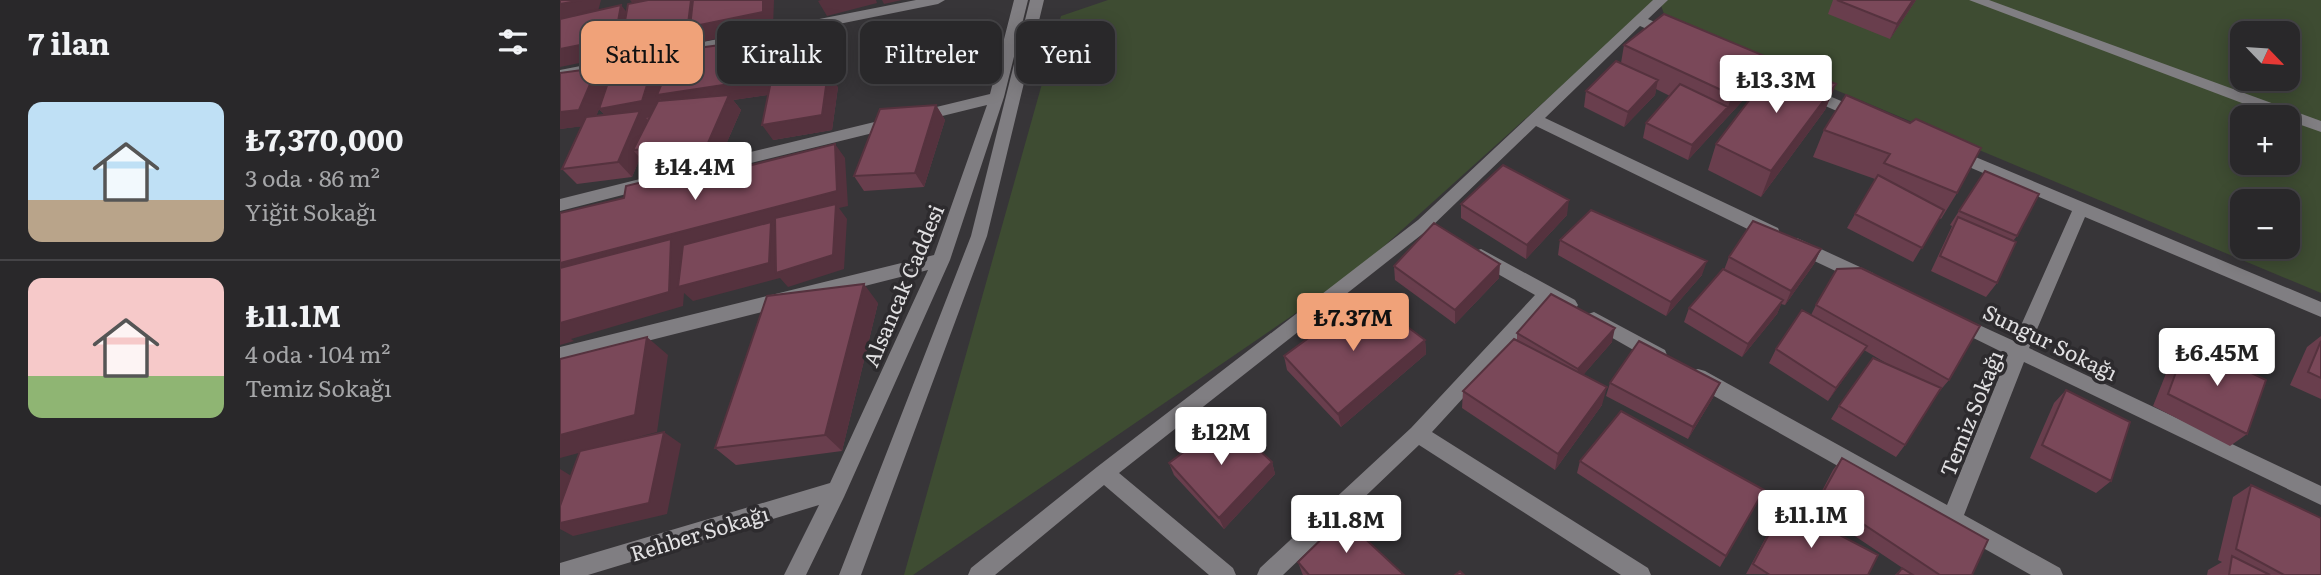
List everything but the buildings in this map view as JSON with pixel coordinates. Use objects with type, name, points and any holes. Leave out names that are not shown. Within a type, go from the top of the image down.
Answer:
[{"type":"street","points":[[560,75],[938,0]]},
{"type":"street","name":"Alsancak Caddesi","points":[[795,575],[838,490],[941,260],[997,97],[1021,0]]},
{"type":"street","points":[[850,575],[979,236],[1037,0]]},
{"type":"street","points":[[979,575],[1104,473],[1424,224],[1661,0]]},
{"type":"street","points":[[1976,0],[2321,127]]},
{"type":"street","points":[[1638,20],[1689,42]]},
{"type":"street","points":[[1727,58],[1878,122]]},
{"type":"street","points":[[560,205],[997,97]]},
{"type":"street","points":[[1534,118],[1882,286]]},
{"type":"street","points":[[1942,149],[2321,310]]},
{"type":"street","name":"Temiz Sokağı","points":[[1952,519],[2019,351],[2081,208]]},
{"type":"street","points":[[1424,224],[1446,236]]},
{"type":"street","points":[[1469,249],[2052,575]]},
{"type":"street","points":[[560,355],[941,260]]},
{"type":"street","points":[[1268,575],[1418,434],[1548,293]]},
{"type":"street","name":"Sungur Sokağı","points":[[1945,316],[2321,496]]},
{"type":"street","points":[[1418,434],[1640,575]]},
{"type":"street","points":[[1104,473],[1225,575]]},
{"type":"street","name":"Rehber Sokağı","points":[[560,573],[838,490]]},
{"type":"green space","points":[[1108,0],[1657,0],[1353,274],[913,575],[904,575],[1042,84],[1115,84],[1115,21],[1060,21],[1061,16]]},
{"type":"green space","points":[[1659,0],[2321,0],[2321,293],[2240,259],[2300,259],[2300,189],[2230,189],[2230,255],[1666,19]]}]
